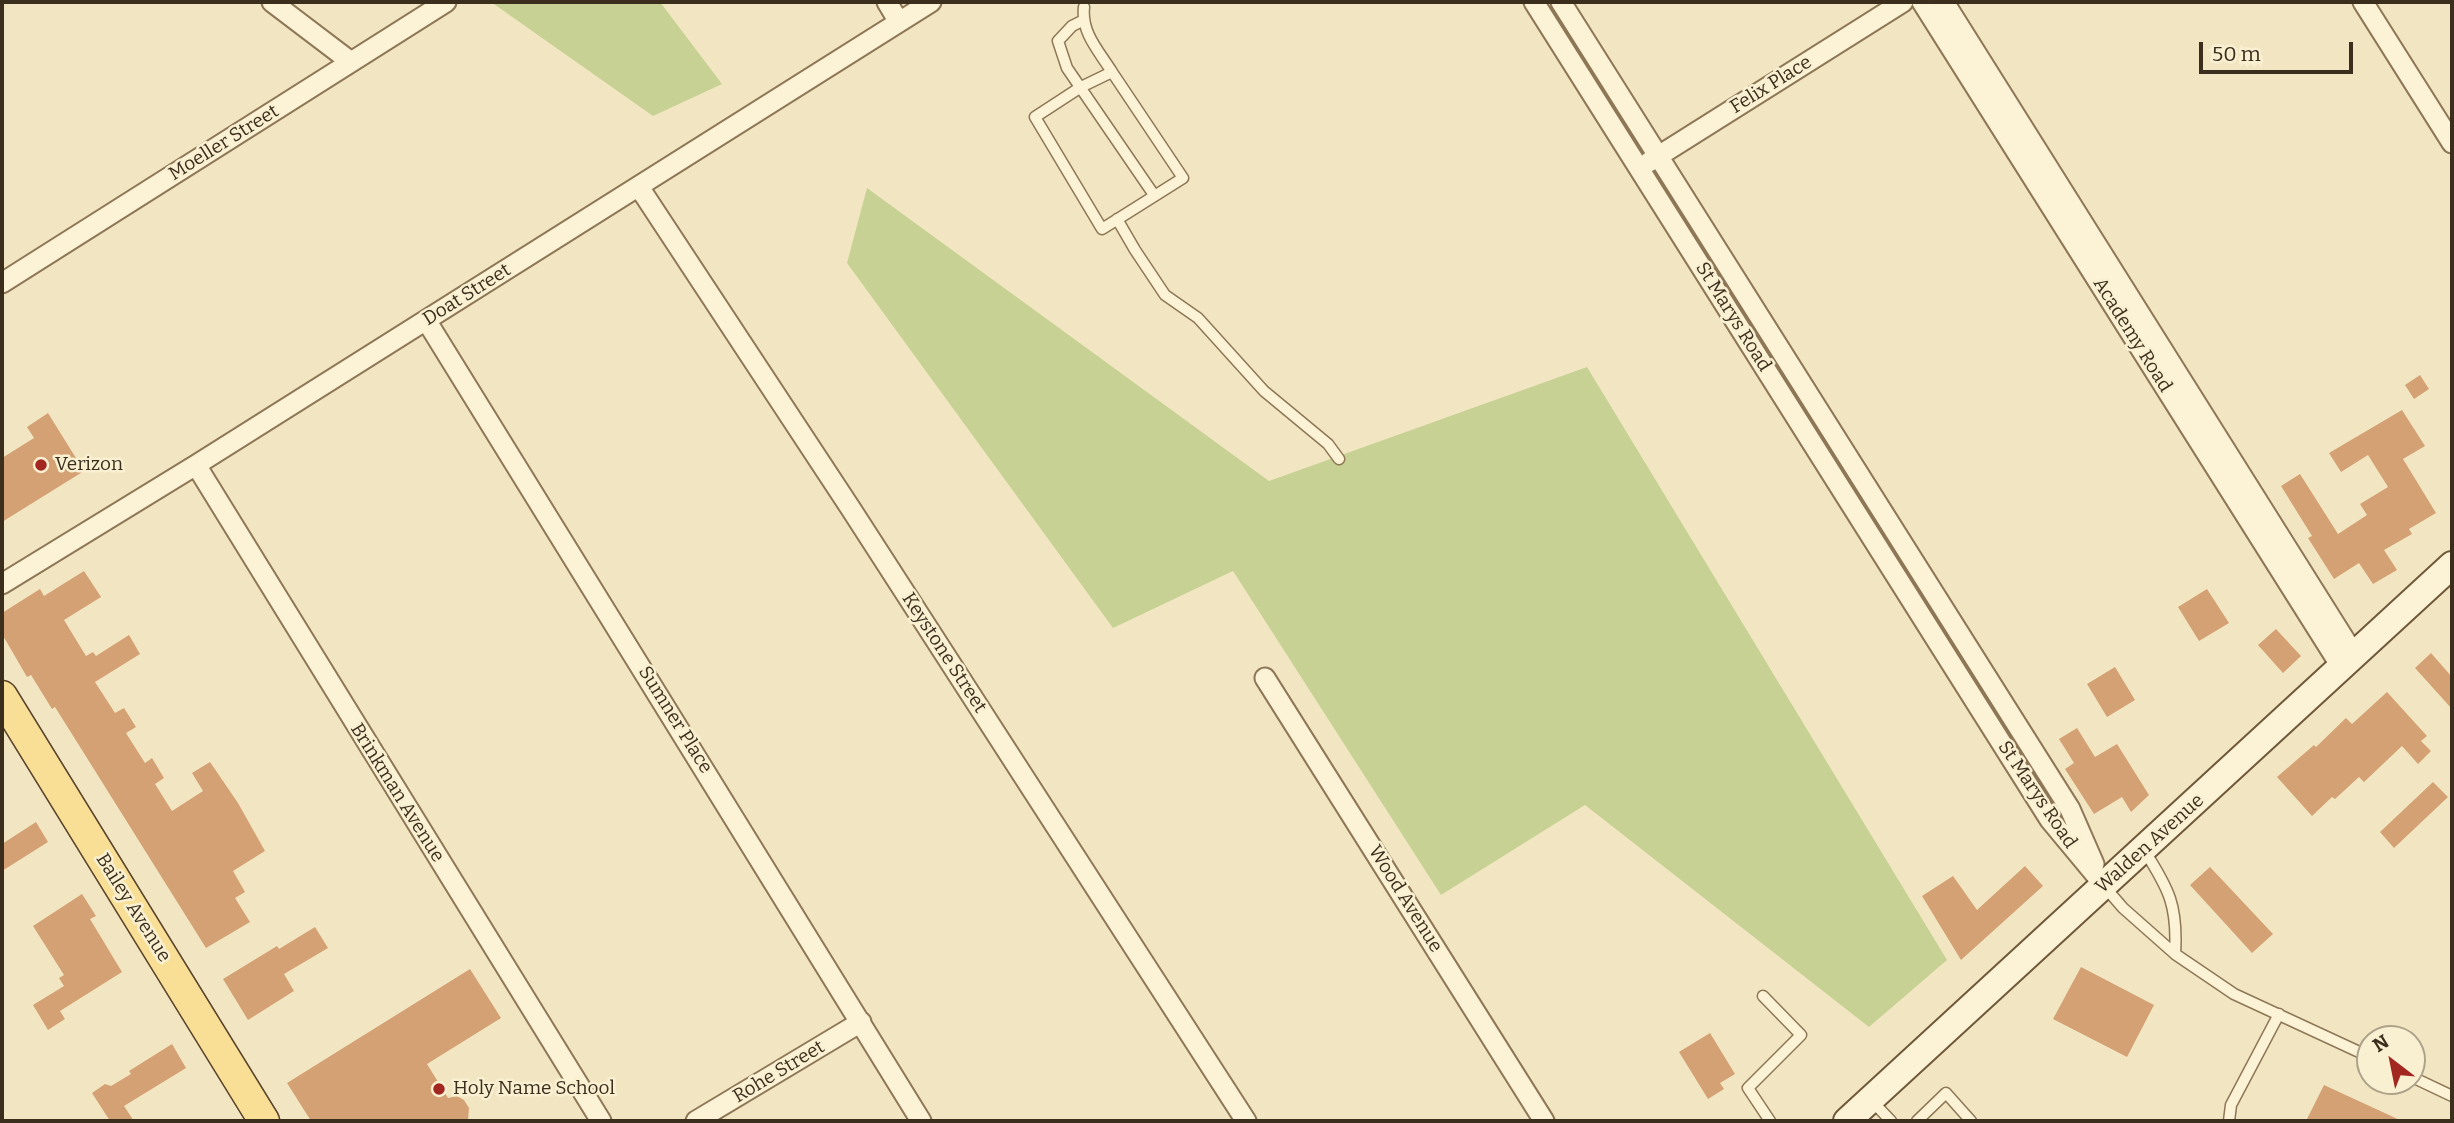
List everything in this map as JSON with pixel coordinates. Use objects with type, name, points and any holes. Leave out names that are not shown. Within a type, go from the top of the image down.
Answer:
[{"type":"main road","name":"Walden Avenue","points":[[1847,1121],[2452,565]]},
{"type":"main road","name":"Bailey Avenue","points":[[2,696],[258,1119]]},
{"type":"street","points":[[272,2],[351,62]]},
{"type":"street","name":"Moeller Street","points":[[2,283],[446,2]]},
{"type":"street","points":[[887,2],[899,22]]},
{"type":"street","name":"Doat Street","points":[[2,584],[931,2]]},
{"type":"street","name":"St Marys Road","points":[[1534,2],[2050,820],[2104,885]]},
{"type":"street","name":"St Marys Road","points":[[1561,2],[2070,808],[2104,885]]},
{"type":"street","name":"Felix Place","points":[[1639,169],[1903,2]]},
{"type":"street","name":"Academy Road","points":[[1922,2],[2055,196],[2348,662]]},
{"type":"street","name":"Academy Road","points":[[1944,2],[2055,196]]},
{"type":"street","points":[[2363,2],[2452,143]]},
{"type":"street","name":"Keystone Street","points":[[639,187],[866,532],[1246,1121]]},
{"type":"street","name":"Sumner Place","points":[[426,320],[921,1121]]},
{"type":"street","points":[[1767,371],[1786,359]]},
{"type":"street","name":"Academy Road","points":[[2185,403],[2317,631],[2348,662]]},
{"type":"street","name":"Brinkman Avenue","points":[[195,465],[601,1121]]},
{"type":"street","points":[[1934,635],[1953,623]]},
{"type":"street","name":"Wood Avenue","points":[[1265,678],[1544,1121]]},
{"type":"street","name":"Rohe Street","points":[[696,1121],[861,1022]]},
{"type":"lane","points":[[1086,4],[1082,21],[1086,31],[1183,178],[1102,229],[1035,117],[1112,72]]},
{"type":"lane","points":[[1082,21],[1072,26],[1058,41],[1067,68],[1154,195]]},
{"type":"lane","points":[[1118,219],[1165,295],[1198,318],[1264,391],[1328,444],[1339,459]]},
{"type":"lane","points":[[2144,849],[2165,880],[2177,923],[2175,954]]},
{"type":"lane","points":[[2104,885],[2123,908],[2175,954],[2234,994],[2356,1050]]},
{"type":"lane","points":[[1763,996],[1801,1035],[1748,1088],[1770,1121]]},
{"type":"lane","points":[[2229,1121],[2231,1105],[2278,1014]]},
{"type":"lane","points":[[2426,1084],[2452,1096]]},
{"type":"lane","points":[[1922,1119],[1946,1093],[1971,1121]]},
{"type":"lane","points":[[1871,1099],[1891,1121]]},
{"type":"green space","points":[[491,2],[660,2],[722,84],[653,116]]},
{"type":"green space","points":[[867,188],[1269,481],[1587,367],[1947,960],[1869,1027],[1585,805],[1441,895],[1233,571],[1113,628],[847,263]]},
{"type":"building","points":[[2420,375],[2429,389],[2414,399],[2405,385]]},
{"type":"building","points":[[2402,410],[2425,446],[2403,459],[2436,513],[2409,529],[2412,534],[2384,550],[2397,570],[2373,584],[2359,563],[2334,579],[2308,538],[2312,536],[2281,486],[2300,474],[2338,534],[2367,515],[2360,504],[2388,487],[2368,455],[2341,472],[2329,453]]},
{"type":"building","name":"Verizon","points":[[48,413],[84,471],[2,522],[2,458],[34,438],[27,427]]},
{"type":"building","points":[[84,571],[101,597],[64,620],[86,656],[93,652],[96,656],[129,635],[140,654],[95,682],[115,713],[124,708],[136,727],[126,733],[145,763],[152,758],[164,778],[155,784],[172,811],[203,791],[192,773],[210,762],[238,803],[265,851],[233,871],[245,892],[235,898],[250,922],[206,948],[55,707],[52,709],[31,675],[27,677],[2,634],[2,613],[40,589],[44,596]]},
{"type":"building","points":[[2207,589],[2229,623],[2199,641],[2178,607]]},
{"type":"building","points":[[2276,629],[2301,656],[2283,673],[2258,645]]},
{"type":"building","points":[[2431,653],[2452,677],[2452,709],[2415,668]]},
{"type":"building","points":[[2115,667],[2135,700],[2107,717],[2087,684]]},
{"type":"building","points":[[2387,692],[2427,736],[2421,741],[2431,751],[2418,764],[2402,746],[2364,782],[2359,777],[2312,816],[2277,777],[2314,745],[2316,747],[2346,718],[2352,724]]},
{"type":"building","points":[[2077,728],[2095,757],[2117,744],[2149,795],[2131,812],[2122,797],[2094,814],[2065,769],[2074,763],[2059,739]]},
{"type":"building","points":[[2433,782],[2448,797],[2394,848],[2380,832]]},
{"type":"building","points":[[36,822],[48,842],[2,871],[2,844]]},
{"type":"building","points":[[2025,866],[2043,886],[1961,960],[1922,896],[1953,876],[1977,910]]},
{"type":"building","points":[[2210,867],[2273,934],[2252,953],[2190,885]]},
{"type":"building","points":[[82,894],[96,916],[90,919],[122,972],[60,1011],[65,1019],[48,1030],[33,1005],[64,986],[59,978],[64,975],[33,926]]},
{"type":"building","points":[[315,927],[328,948],[284,974],[294,991],[248,1020],[223,979],[277,946],[279,949]]},
{"type":"building","points":[[2081,967],[2154,1005],[2127,1057],[2053,1019]]},
{"type":"building","points":[[470,969],[501,1018],[427,1064],[448,1098],[457,1096],[464,1100],[469,1108],[468,1121],[311,1121],[287,1083]]},
{"type":"building","points":[[1710,1033],[1735,1074],[1720,1083],[1724,1089],[1708,1099],[1679,1052]]},
{"type":"building","points":[[172,1044],[186,1068],[124,1106],[134,1121],[110,1121],[92,1093],[105,1084],[111,1086],[131,1074],[129,1071]]},
{"type":"building","points":[[2324,1085],[2402,1121],[2306,1121]]},
{"type":"place","name":"Verizon","points":[[41,465]]},
{"type":"place","name":"Holy Name School","points":[[439,1089]]}]
